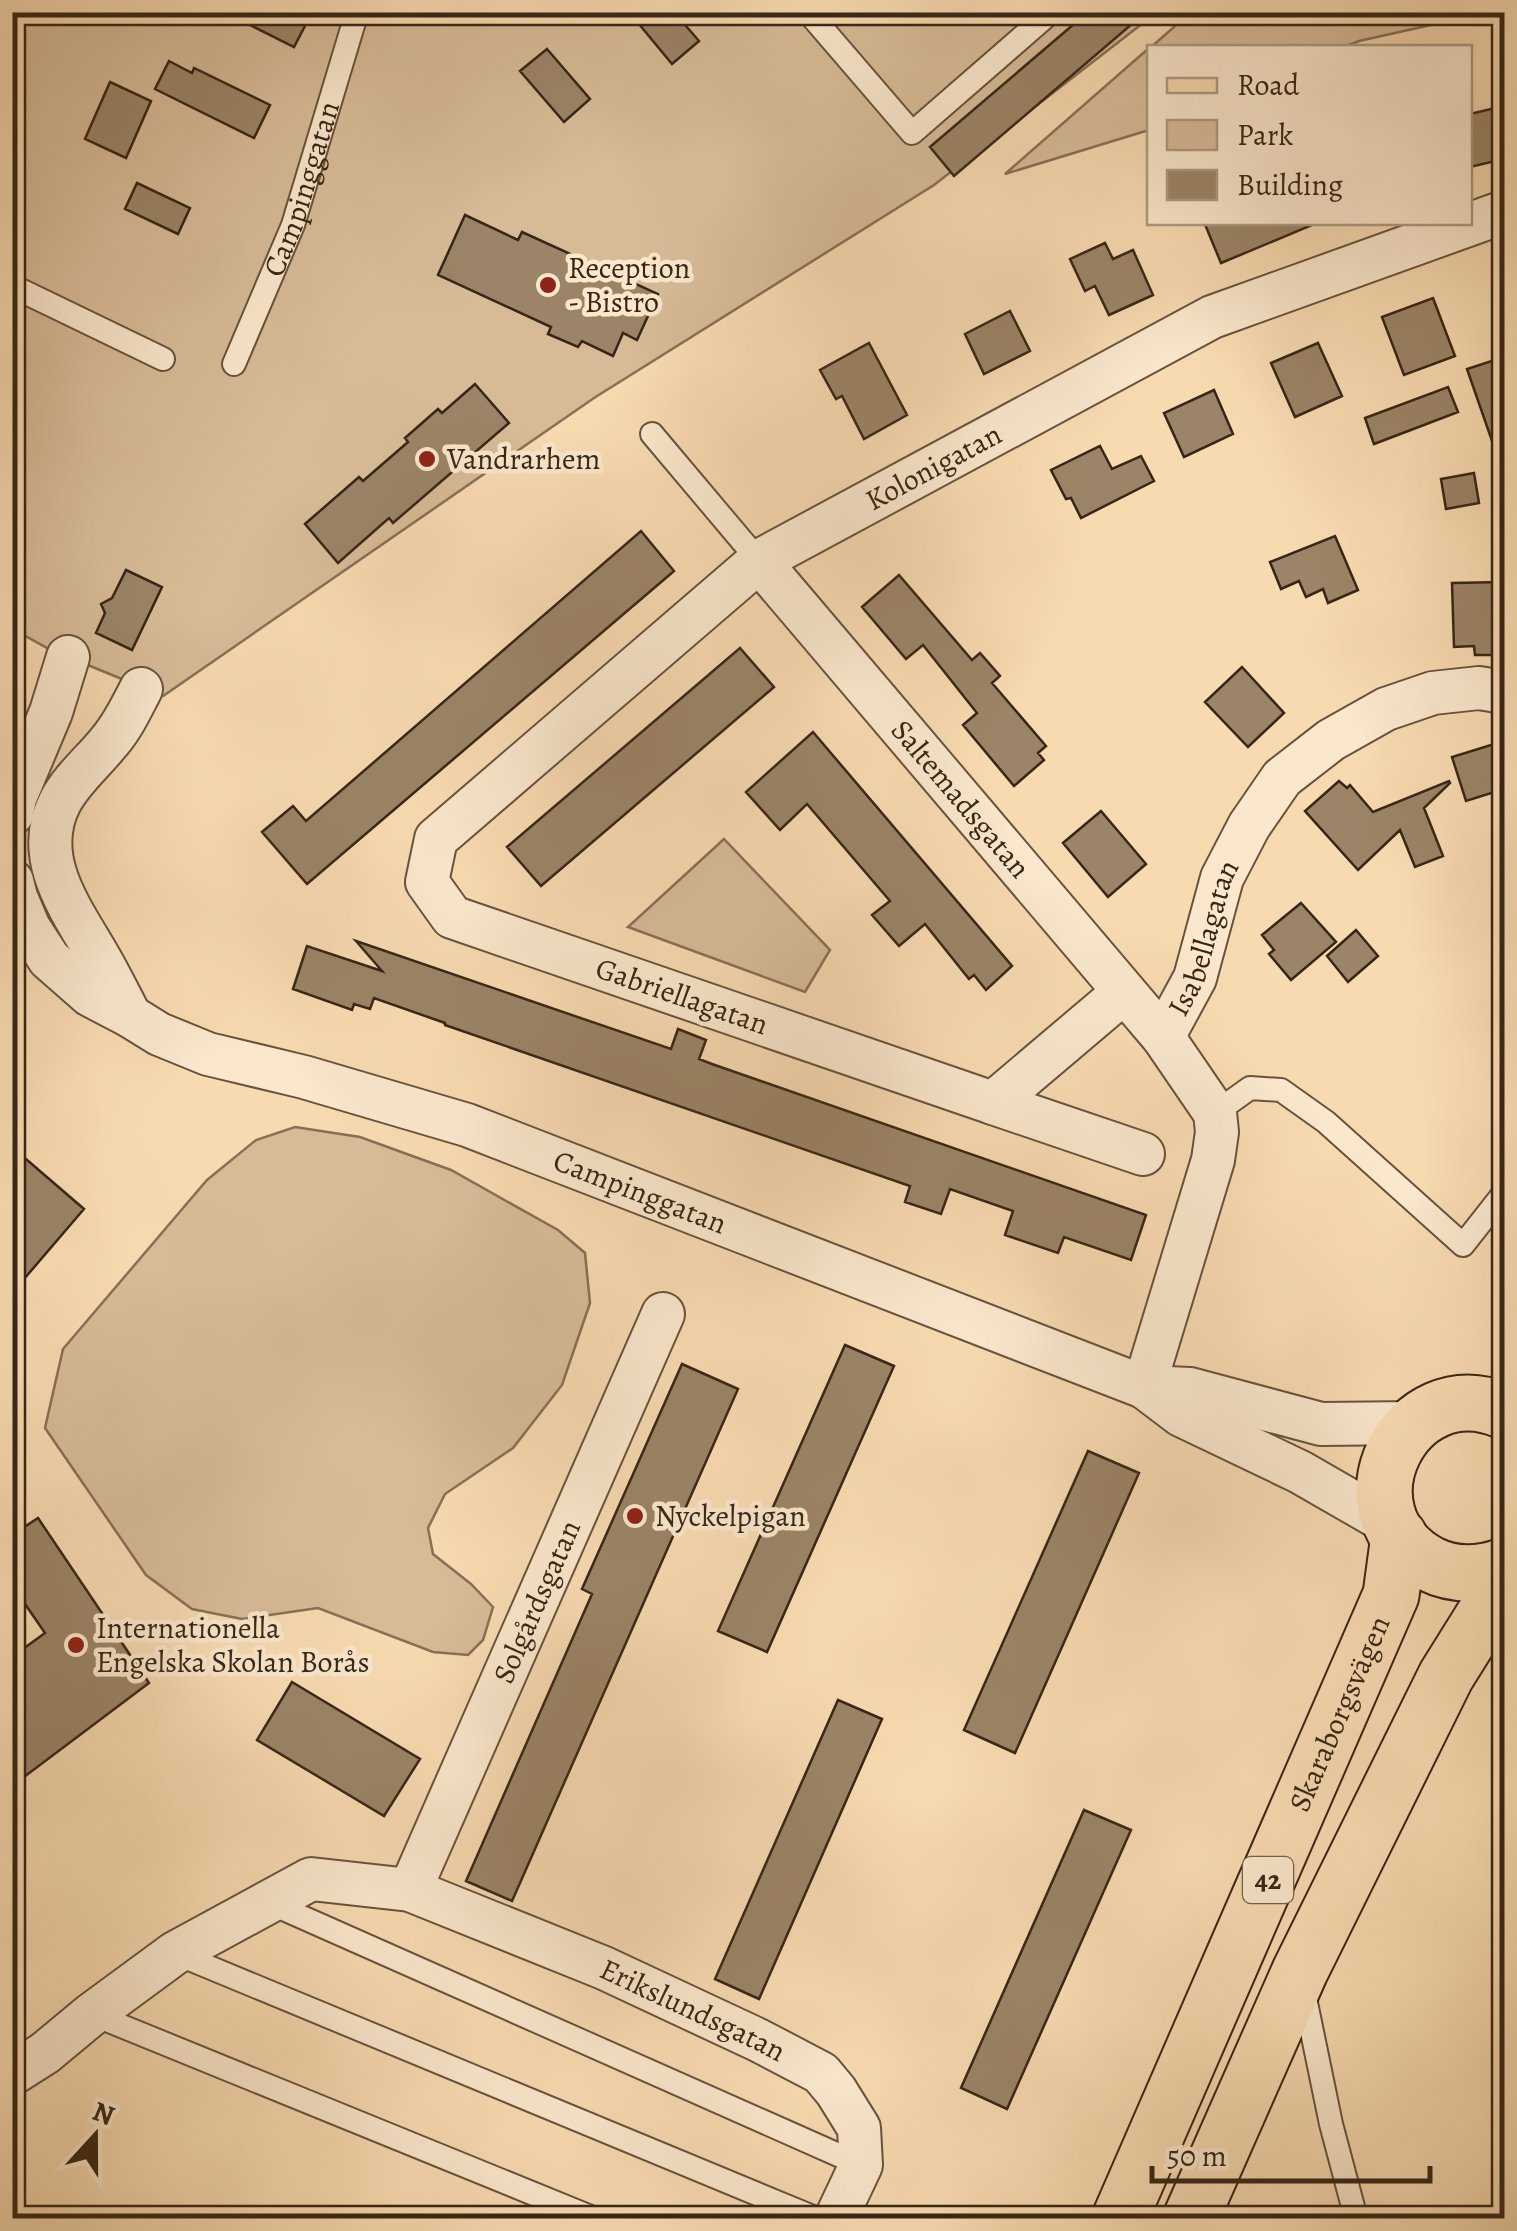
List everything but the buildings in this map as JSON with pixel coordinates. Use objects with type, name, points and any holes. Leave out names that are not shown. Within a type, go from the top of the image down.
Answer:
[{"type":"main road","points":[[1415,1423],[1439,1409],[1485,1407],[1504,1365]]},
{"type":"main road","name":"42","points":[[1396,1530],[1388,1514],[1384,1490],[1387,1466],[1397,1444],[1415,1423]]},
{"type":"main road","points":[[1396,1530],[1415,1554],[1439,1568],[1480,1573],[1504,1566]]},
{"type":"main road","name":"Skaraborgsvägen","points":[[1120,2218],[1391,1594],[1396,1530]]},
{"type":"main road","name":"42","points":[[1191,2218],[1300,1971],[1446,1676],[1504,1583]]},
{"type":"street","name":"Kolonigatan","points":[[1472,224],[1504,212]]},
{"type":"street","name":"Kolonigatan","points":[[436,839],[760,561],[1212,317],[1468,225]]},
{"type":"street","name":"Saltemadsgatan","points":[[760,561],[1162,1037]]},
{"type":"street","points":[[12,814],[15,798],[52,712],[68,657]]},
{"type":"street","points":[[130,1016],[56,881],[50,853],[52,826],[60,802],[123,724],[141,688]]},
{"type":"street","name":"Isabellagatan","points":[[1214,1113],[1162,1037],[1195,978],[1222,878],[1249,826],[1282,778],[1331,740],[1386,709],[1434,693],[1479,688],[1504,692]]},
{"type":"street","name":"Gabriellagatan","points":[[436,839],[426,882],[452,917],[1143,1154]]},
{"type":"street","name":"Campinggatan","points":[[12,881],[29,928],[49,958],[90,996],[158,1034],[208,1054],[304,1077],[467,1126],[1144,1387],[1180,1414],[1300,1472],[1396,1530]]},
{"type":"street","points":[[994,1103],[1124,992]]},
{"type":"street","points":[[1144,1387],[1213,1160],[1217,1132],[1214,1113]]},
{"type":"street","name":"Solgårdsgatan","points":[[410,1890],[662,1314]]},
{"type":"street","name":"Campinggatan","points":[[1144,1387],[1190,1389],[1321,1424],[1415,1423]]},
{"type":"street","name":"Erikslundsgatan","points":[[12,2074],[175,1953],[311,1879],[410,1890],[604,1968],[821,2072],[859,2128],[861,2164]]},
{"type":"street","points":[[836,2218],[861,2164]]},
{"type":"lane","name":"Campinggatan","points":[[234,364],[293,225],[357,12]]},
{"type":"lane","points":[[808,12],[912,133],[1051,12]]},
{"type":"lane","points":[[12,286],[162,359]]},
{"type":"lane","points":[[652,434],[760,561]]},
{"type":"lane","points":[[1214,1113],[1250,1088],[1280,1090],[1326,1122],[1463,1245],[1504,1193]]},
{"type":"lane","points":[[268,1902],[861,2164]]},
{"type":"lane","points":[[175,1953],[815,2218]]},
{"type":"lane","points":[[1300,1971],[1331,2124],[1356,2218]]},
{"type":"lane","points":[[92,2014],[593,2218]]},
{"type":"green space","points":[[1190,12],[1485,13],[1349,45],[1153,45]]},
{"type":"green space","points":[[12,13],[1156,13],[934,185],[594,398],[163,696],[49,649],[13,629]]},
{"type":"green space","points":[[1147,50],[1147,131],[1005,174]]},
{"type":"green space","points":[[724,839],[830,950],[805,992],[628,927]]},
{"type":"green space","points":[[295,1127],[360,1137],[451,1170],[558,1230],[585,1253],[590,1303],[562,1385],[513,1448],[445,1494],[428,1528],[433,1554],[493,1607],[483,1640],[468,1655],[433,1652],[318,1608],[242,1619],[192,1609],[146,1575],[45,1428],[63,1349],[207,1180],[256,1140]]},
{"type":"place","name":"Reception - Bistro","points":[[548,285]]},
{"type":"place","name":"Vandrarhem","points":[[427,459]]},
{"type":"place","name":"Nyckelpigan","points":[[635,1516]]},
{"type":"place","name":"Internationella Engelska Skolan Borås","points":[[76,1645]]}]
